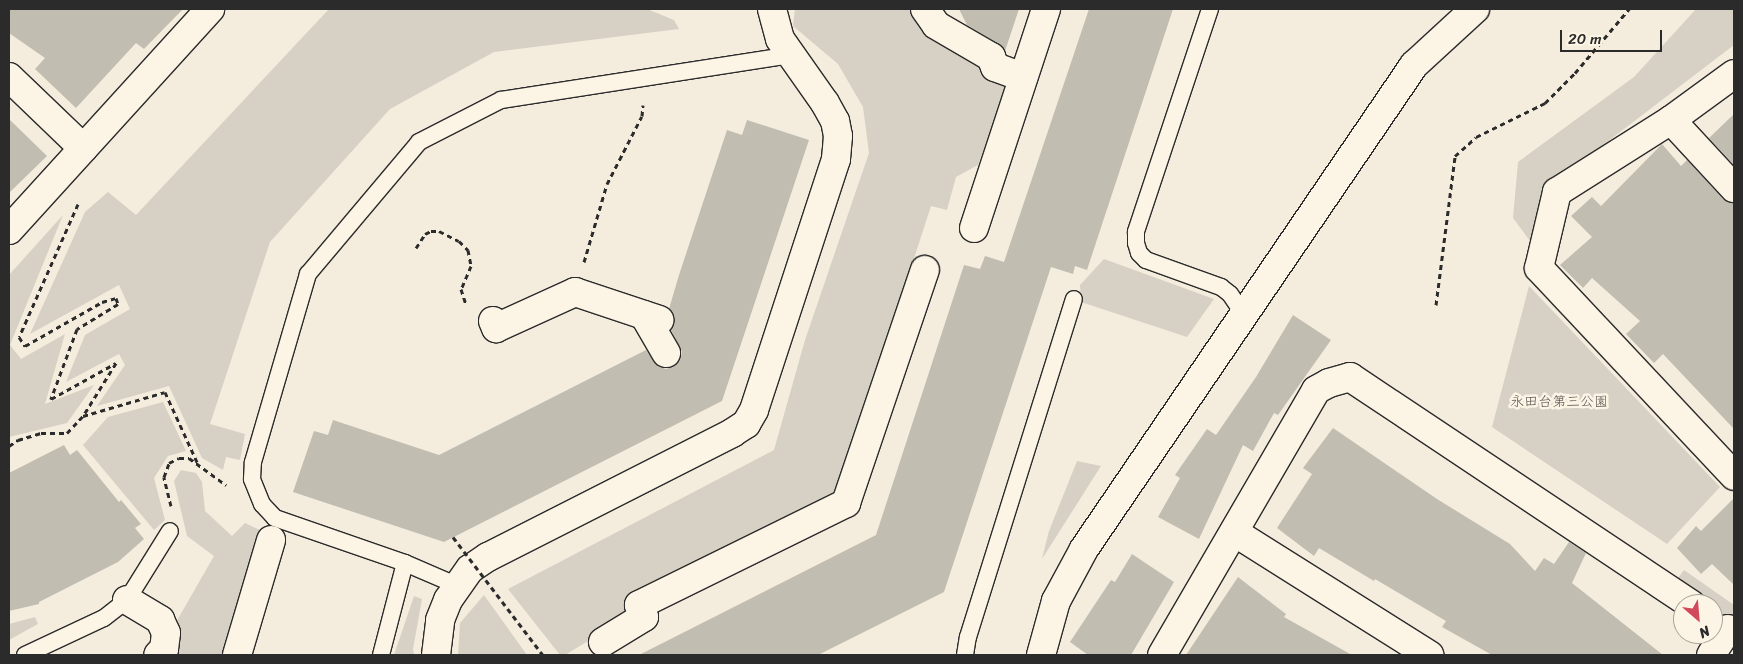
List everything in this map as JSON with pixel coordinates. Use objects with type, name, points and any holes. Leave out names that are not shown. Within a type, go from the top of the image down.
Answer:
[{"type":"street","points":[[9,230],[210,9]]},
{"type":"street","points":[[436,655],[440,620],[456,585],[470,569],[488,557],[732,433],[746,424],[754,410],[836,159],[838,136],[835,121],[825,103],[780,39],[772,9]]},
{"type":"street","points":[[925,9],[936,25],[991,57],[995,66],[1024,77]]},
{"type":"street","points":[[974,228],[1046,9]]},
{"type":"street","points":[[1041,655],[1056,601],[1084,549],[1414,65],[1464,12]]},
{"type":"street","points":[[1734,74],[1671,120],[1558,192],[1539,268],[1734,476]]},
{"type":"street","points":[[9,78],[83,148]]},
{"type":"street","points":[[1671,120],[1734,188]]},
{"type":"street","points":[[603,642],[644,617],[639,605],[846,503],[925,270]]},
{"type":"street","points":[[493,321],[496,328],[575,292],[651,317],[666,353]]},
{"type":"street","points":[[1162,655],[1316,390],[1329,383],[1350,377],[1676,594]]},
{"type":"street","points":[[1234,532],[1429,655]]},
{"type":"street","points":[[237,655],[271,540]]},
{"type":"street","points":[[127,600],[160,620],[166,633],[164,649],[158,655]]},
{"type":"street","points":[[1711,655],[1725,627]]},
{"type":"lane","points":[[1210,9],[1136,232],[1136,243],[1139,253],[1146,260],[1221,287],[1230,294],[1244,313]]},
{"type":"lane","points":[[456,585],[405,562],[275,518],[260,499],[252,480],[253,462],[308,274],[418,142],[501,100],[792,55]]},
{"type":"lane","points":[[965,655],[968,637],[1074,299]]},
{"type":"lane","points":[[25,655],[104,618],[127,600],[170,531]]},
{"type":"lane","points":[[381,655],[405,562]]},
{"type":"path","points":[[1436,305],[1454,156],[1476,137],[1545,103],[1575,73],[1629,9]]},
{"type":"path","points":[[575,292],[606,184],[642,116],[643,102]]},
{"type":"path","points":[[9,446],[18,440],[41,433],[67,433],[83,416],[116,363],[51,399],[77,329],[118,304],[116,298],[102,302],[25,346],[19,337],[79,202]]},
{"type":"path","points":[[416,248],[425,234],[431,231],[439,231],[459,242],[471,258],[472,266],[460,289],[467,301],[466,309],[476,318],[493,321]]},
{"type":"path","points":[[83,416],[166,392],[198,464]]},
{"type":"path","points":[[170,531],[174,525],[164,477],[169,463],[179,458],[189,458],[244,496],[260,499]]},
{"type":"path","points":[[453,537],[543,655]]},
{"type":"green space","points":[[329,9],[647,9],[674,20],[679,29],[494,52],[390,109],[270,242],[210,424],[245,434],[240,460],[226,457],[223,470],[202,458],[169,386],[97,406],[125,365],[119,354],[66,382],[85,335],[130,309],[119,285],[30,334],[85,212],[108,192],[136,215]]},
{"type":"green space","points":[[795,9],[916,9],[1008,85],[978,165],[956,177],[947,210],[931,206],[836,499],[633,614],[565,655],[560,655],[508,589],[774,450],[805,340],[869,153],[863,107],[838,64],[793,26]]},
{"type":"green space","points":[[1696,9],[1734,9],[1734,45],[1548,187],[1530,241],[1513,218],[1518,162],[1634,77]]},
{"type":"green space","points":[[63,215],[10,345],[21,359],[65,334],[45,404],[94,385],[67,423],[9,437],[9,275]]},
{"type":"green space","points":[[1104,259],[1214,299],[1187,337],[1081,302],[1080,285]]},
{"type":"green space","name":"永田台第三公園","points":[[1529,286],[1720,487],[1667,544],[1492,427]]},
{"type":"green space","points":[[163,402],[186,451],[168,456],[154,478],[165,520],[154,530],[83,445],[108,417]]},
{"type":"green space","points":[[1077,461],[1101,466],[1042,559],[1049,531]]},
{"type":"green space","points":[[181,470],[196,473],[202,482],[205,511],[232,536],[245,523],[262,531],[224,655],[175,655],[175,624],[214,556],[187,536],[174,481]]},
{"type":"green space","points":[[1684,570],[1718,594],[1691,594],[1674,583]]},
{"type":"green space","points":[[484,595],[527,655],[458,655],[460,623]]},
{"type":"green space","points":[[414,596],[422,599],[413,649],[414,655],[394,655]]},
{"type":"green space","points":[[1723,597],[1734,605],[1734,622],[1723,615]]},
{"type":"green space","points":[[35,617],[38,624],[9,640],[9,624]]},
{"type":"building","points":[[9,9],[183,9],[144,49],[136,43],[76,108],[35,69],[45,58],[9,33]]},
{"type":"building","points":[[959,9],[1019,9],[1005,51],[999,44],[967,25]]},
{"type":"building","points":[[1089,9],[1173,9],[1087,270],[1075,266],[1073,274],[1051,267],[944,592],[818,655],[639,655],[876,535],[964,265],[980,269],[985,256],[1004,262]]},
{"type":"building","points":[[1734,114],[1734,165],[1709,138]]},
{"type":"building","points":[[9,119],[47,156],[9,193]]},
{"type":"building","points":[[747,120],[809,140],[722,401],[444,542],[293,492],[314,431],[328,435],[333,420],[439,455],[646,350],[658,366],[666,369],[674,366],[680,360],[682,352],[671,330],[674,317],[669,309],[679,275],[727,130],[742,135]]},
{"type":"building","points":[[1662,144],[1681,166],[1687,160],[1723,199],[1734,203],[1734,429],[1663,354],[1654,363],[1626,334],[1640,321],[1592,278],[1583,288],[1560,265],[1592,237],[1571,216],[1592,197],[1601,206]]},
{"type":"building","points":[[1293,315],[1331,340],[1278,415],[1274,413],[1253,451],[1243,445],[1199,539],[1158,517],[1180,478],[1175,475],[1207,429],[1216,435],[1256,377]]},
{"type":"building","points":[[1333,428],[1437,499],[1510,544],[1535,571],[1544,558],[1554,564],[1569,542],[1586,553],[1572,583],[1663,655],[1492,655],[1442,627],[1446,621],[1375,579],[1374,581],[1319,548],[1314,556],[1277,528],[1312,474],[1303,468]]},
{"type":"building","points":[[64,445],[70,455],[77,450],[119,502],[121,500],[141,524],[135,528],[144,539],[118,562],[39,602],[39,604],[9,611],[9,473]]},
{"type":"building","points":[[1734,498],[1734,585],[1712,564],[1701,574],[1677,548],[1696,526],[1701,531]]},
{"type":"building","points":[[1132,554],[1174,582],[1131,655],[1088,655],[1070,642],[1111,580],[1115,582]]},
{"type":"building","points":[[1238,577],[1286,614],[1284,617],[1352,655],[1186,655]]}]
